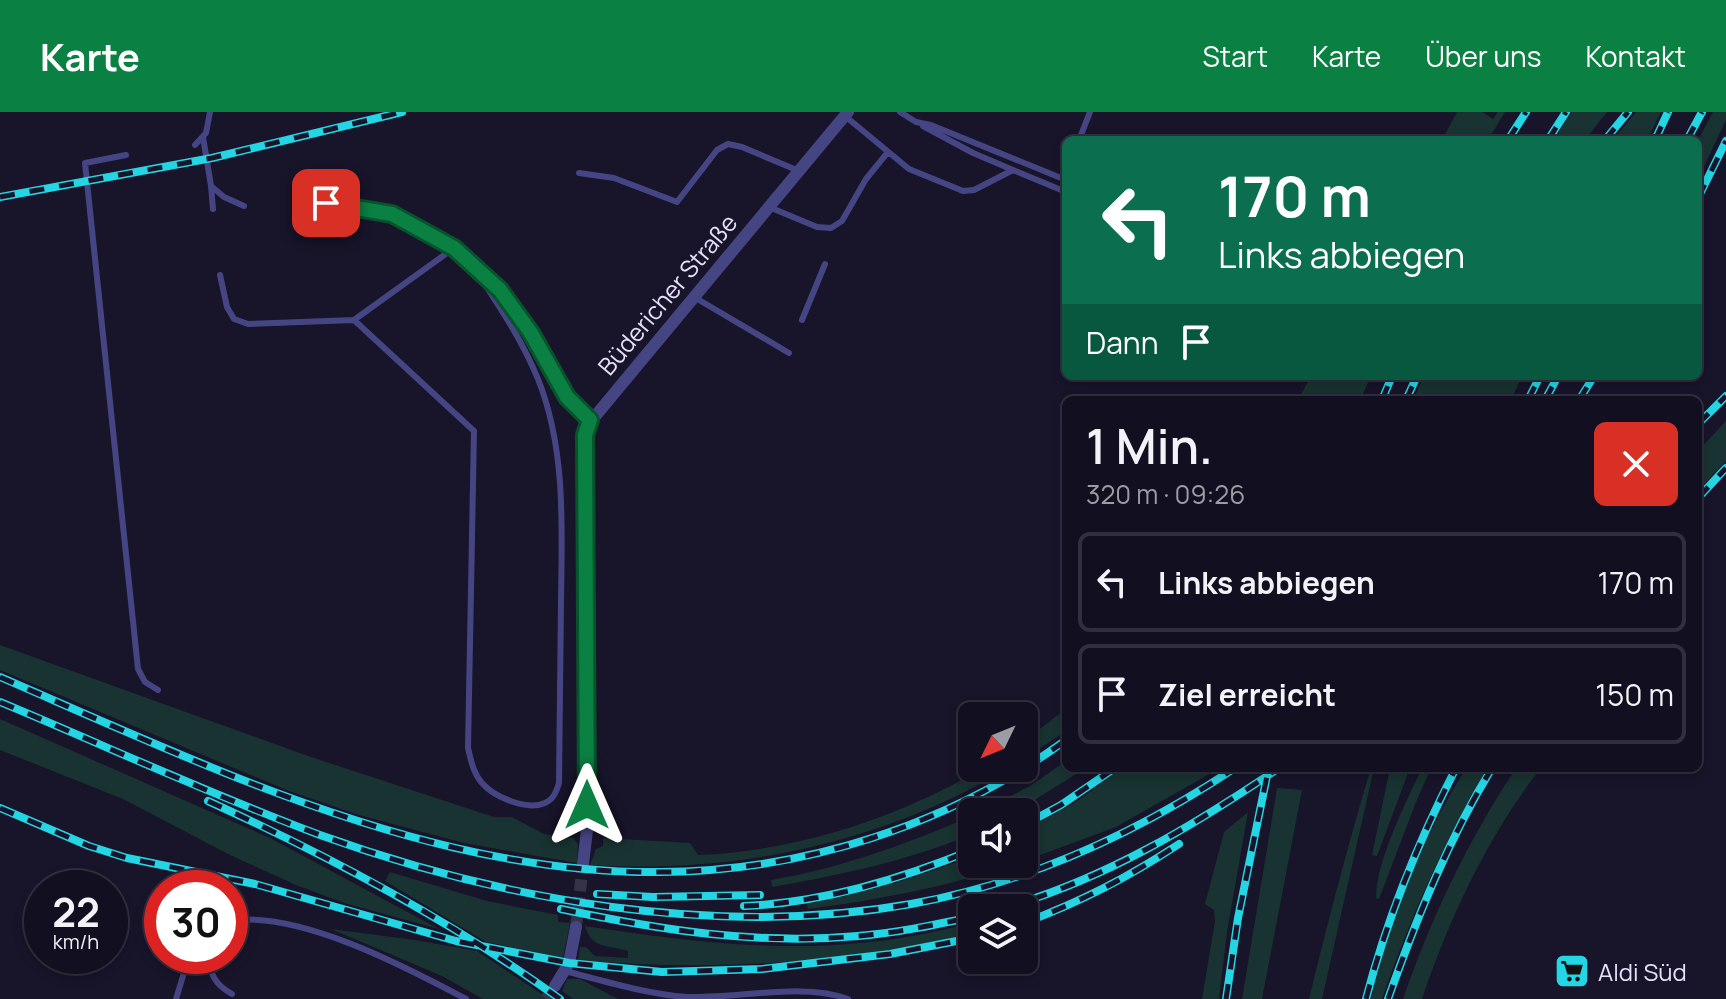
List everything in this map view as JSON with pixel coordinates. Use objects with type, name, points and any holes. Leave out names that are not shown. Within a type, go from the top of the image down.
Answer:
[{"type":"street","name":"Büdericher Straße","points":[[590,420],[846,114]]},
{"type":"street","points":[[583,864],[587,830],[585,435],[590,420]]},
{"type":"street","points":[[555,986],[565,971],[576,927]]},
{"type":"lane","points":[[195,145],[209,125],[210,112]]},
{"type":"lane","points":[[900,112],[973,153],[1062,190]]},
{"type":"lane","points":[[1081,136],[1090,112]]},
{"type":"lane","points":[[846,114],[909,169],[963,191],[974,190],[1013,170]]},
{"type":"lane","points":[[916,122],[931,125],[1062,178]]},
{"type":"lane","points":[[203,137],[213,209]]},
{"type":"lane","points":[[579,173],[614,178],[677,202],[717,150],[728,144],[799,171]]},
{"type":"lane","points":[[769,207],[817,227],[831,228],[842,221],[866,179],[888,152]]},
{"type":"lane","points":[[126,155],[85,163],[138,669],[145,682],[158,690]]},
{"type":"lane","points":[[211,186],[224,197],[244,206]]},
{"type":"lane","points":[[326,203],[392,214],[454,248],[500,290],[531,333],[567,397],[590,420]]},
{"type":"lane","points":[[220,275],[227,307],[234,319],[248,324],[354,320],[454,248]]},
{"type":"lane","points":[[354,320],[474,431],[468,748],[472,767],[482,783],[500,797],[522,803],[544,804],[555,796],[559,783],[562,539],[554,433],[538,380],[517,334],[471,263]]},
{"type":"lane","points":[[802,320],[825,264]]},
{"type":"lane","points":[[694,297],[789,353]]},
{"type":"lane","points":[[248,921],[268,920],[325,934],[466,999]]},
{"type":"lane","points":[[565,971],[683,996],[762,997],[806,991],[848,999]]},
{"type":"lane","points":[[176,999],[184,974]]},
{"type":"lane","points":[[211,974],[219,987],[232,994]]},
{"type":"green space","points":[[1457,112],[1482,112],[1493,119],[1498,112],[1505,112],[1490,136],[1444,136]]},
{"type":"green space","points":[[1572,112],[1607,112],[1588,136],[1557,136]]},
{"type":"green space","points":[[1636,112],[1661,112],[1649,136],[1616,136]]},
{"type":"green space","points":[[1713,112],[1726,112],[1726,120],[1702,171],[1700,136]]},
{"type":"green space","points":[[1309,380],[1369,380],[1362,396],[1300,396]]},
{"type":"green space","points":[[1422,380],[1520,380],[1513,396],[1415,396]]},
{"type":"green space","points":[[1726,421],[1726,461],[1702,487],[1702,447]]},
{"type":"green space","points":[[0,645],[308,756],[494,817],[512,817],[544,834],[573,838],[578,844],[577,863],[464,843],[359,815],[289,791],[0,670]]},
{"type":"green space","points":[[1062,712],[1062,734],[1038,750],[1038,730]]},
{"type":"green space","points":[[0,719],[270,838],[439,929],[344,903],[296,885],[230,855],[123,799],[0,750]]},
{"type":"green space","points":[[1062,764],[1062,772],[1080,772],[1038,798],[1007,798],[1038,782]]},
{"type":"green space","points":[[1117,772],[1213,772],[1116,827],[1038,856],[1038,823],[1076,802]]},
{"type":"green space","points":[[1370,772],[1373,772],[1322,999],[1309,999]]},
{"type":"green space","points":[[1389,772],[1408,772],[1377,856],[1372,855]]},
{"type":"green space","points":[[1420,772],[1429,772],[1379,899],[1376,898],[1377,883],[1400,814]]},
{"type":"green space","points":[[1464,772],[1485,772],[1429,881],[1382,999],[1371,999],[1409,879]]},
{"type":"green space","points":[[1514,772],[1538,772],[1504,822],[1472,879],[1422,999],[1403,999],[1452,880]]},
{"type":"green space","points":[[958,782],[983,782],[911,816],[807,848],[700,864],[590,865],[596,849],[603,846],[603,838],[690,843],[698,855],[772,847],[846,829]]},
{"type":"green space","points":[[1277,788],[1302,790],[1262,999],[1242,999]]},
{"type":"green space","points":[[1248,812],[1219,999],[1202,999],[1215,921],[1214,910],[1205,904],[1224,832]]},
{"type":"green space","points":[[958,822],[958,840],[948,844],[874,866],[772,887],[771,880],[823,869]]},
{"type":"green space","points":[[958,861],[958,878],[966,878],[912,892],[808,909],[807,904]]},
{"type":"green space","points":[[390,872],[487,901],[558,915],[558,922],[570,923],[563,958],[486,942],[385,881]]},
{"type":"green space","points":[[585,926],[691,940],[798,946],[882,941],[958,926],[958,936],[923,944],[776,963],[677,965],[578,960],[580,947],[586,947],[595,956],[628,958],[628,951],[607,947],[591,939]]},
{"type":"green space","points":[[331,929],[477,951],[549,999],[483,999],[442,976]]},
{"type":"green space","points":[[567,979],[580,979],[618,999],[573,999],[562,991]]},
{"type":"tunnel","points":[[576,927],[583,864]]},
{"type":"tunnel","points":[[546,999],[555,986]]},
{"type":"railway","points":[[0,197],[212,158],[402,112]]},
{"type":"railway","points":[[1511,136],[1526,112]]},
{"type":"railway","points":[[1551,136],[1566,112]]},
{"type":"railway","points":[[1608,136],[1628,112]]},
{"type":"railway","points":[[1657,136],[1668,112]]},
{"type":"railway","points":[[1689,136],[1702,112]]},
{"type":"railway","points":[[1702,190],[1726,141]]},
{"type":"railway","points":[[1384,396],[1390,380]]},
{"type":"railway","points":[[1408,396],[1415,380]]},
{"type":"railway","points":[[1530,396],[1538,380]]},
{"type":"railway","points":[[1547,396],[1556,380]]},
{"type":"railway","points":[[1582,396],[1592,380]]},
{"type":"railway","points":[[1702,420],[1726,396]]},
{"type":"railway","points":[[1702,494],[1726,468]]},
{"type":"railway","points":[[0,677],[211,767],[317,807],[425,840],[534,863],[644,872],[757,865],[872,838],[973,797],[1062,743]]},
{"type":"railway","points":[[0,702],[239,804],[390,858],[537,895],[687,915],[763,917],[837,914],[954,895],[1039,869],[1080,852],[1159,814],[1229,772]]},
{"type":"railway","points":[[1038,817],[1109,772]]},
{"type":"railway","points":[[1226,999],[1238,918],[1268,772]]},
{"type":"railway","points":[[1038,897],[1147,849],[1273,772]]},
{"type":"railway","points":[[1366,999],[1405,881],[1454,772]]},
{"type":"railway","points":[[1388,999],[1434,881],[1490,772]]},
{"type":"railway","points":[[208,801],[389,891],[476,943],[560,999]]},
{"type":"railway","points":[[0,808],[89,846],[127,858],[255,884],[456,941],[569,963],[662,972],[762,969],[890,954],[958,941]]},
{"type":"railway","points":[[1038,917],[1104,888],[1179,844]]},
{"type":"railway","points":[[744,906],[832,895],[917,871],[958,855]]},
{"type":"railway","points":[[597,894],[653,897],[760,895]]},
{"type":"railway","points":[[561,909],[671,929],[783,939],[872,935],[958,920]]},
{"type":"place","name":"Aldi Süd","points":[[1572,971]]},
{"type":"route","points":[[326,203],[392,214],[454,248],[500,290],[531,333],[567,397],[590,420],[585,435],[587,805]]}]
